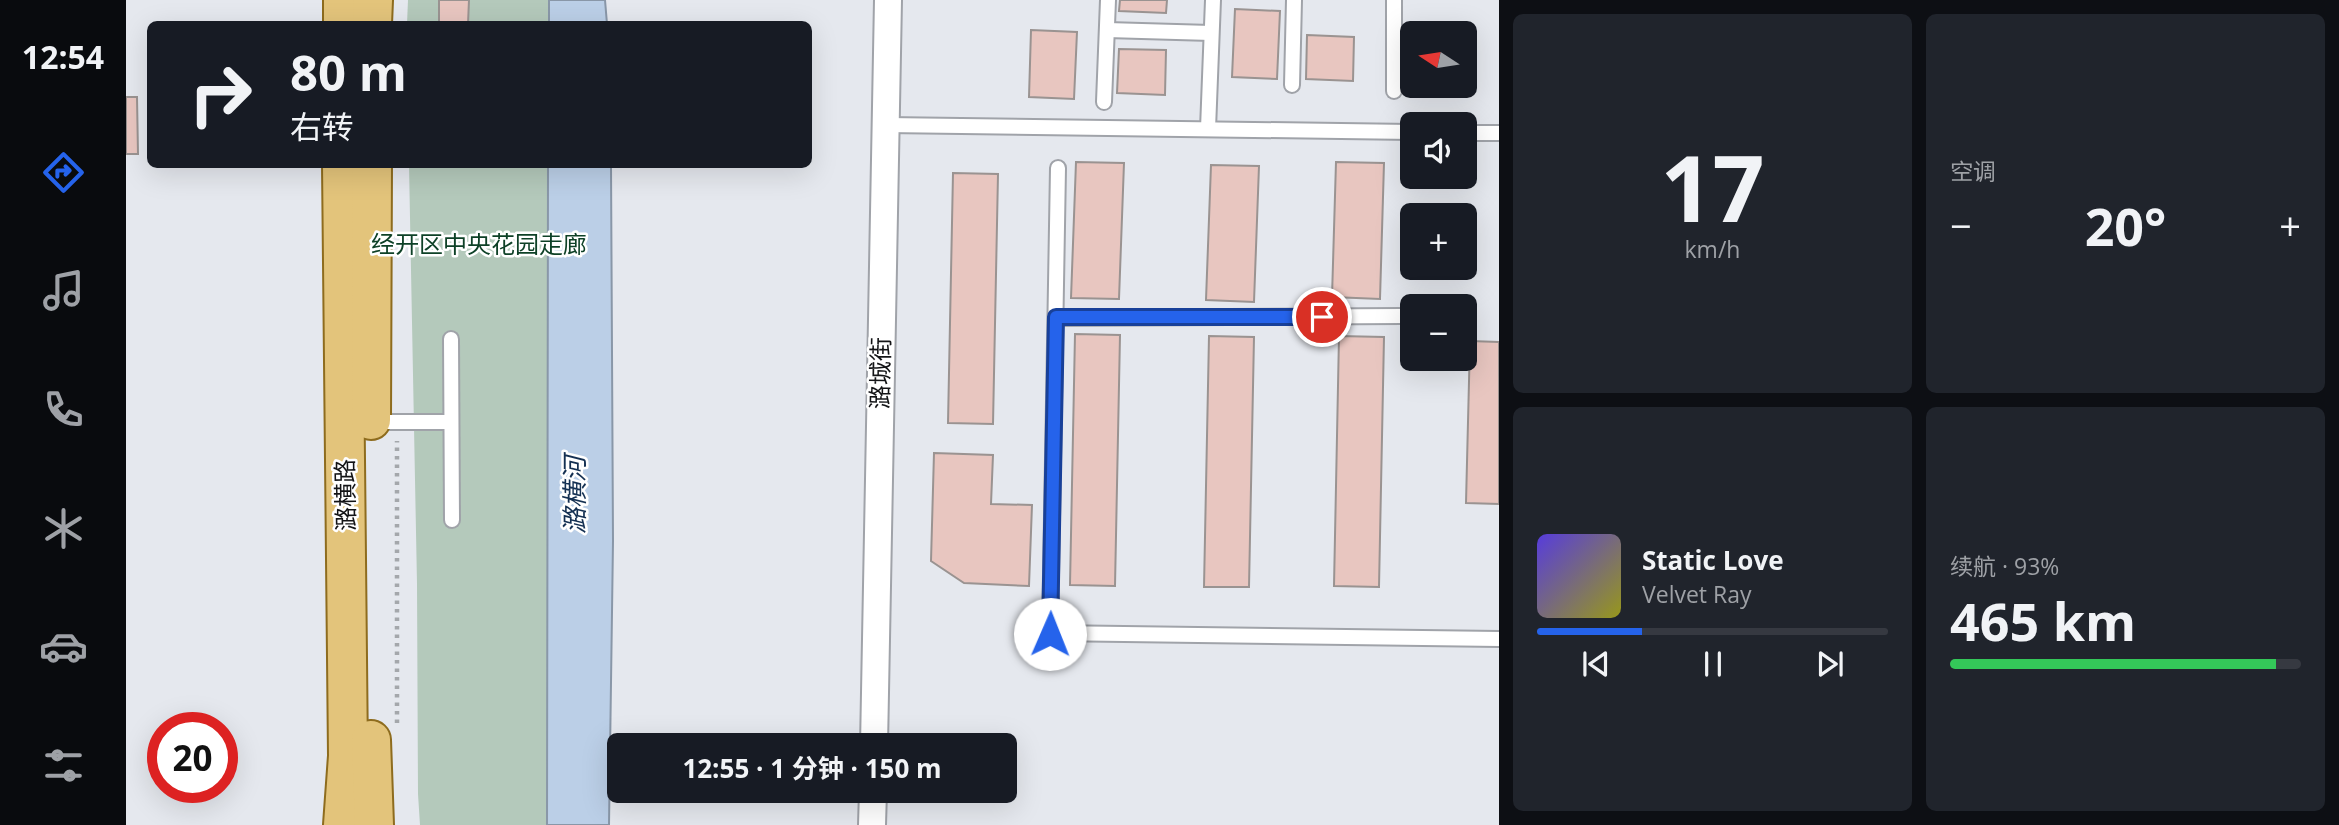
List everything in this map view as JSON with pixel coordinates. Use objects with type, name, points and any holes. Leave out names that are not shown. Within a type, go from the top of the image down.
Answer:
[{"type":"main road","points":[[343,0],[343,21]]},
{"type":"main road","points":[[372,21],[373,0]]},
{"type":"main road","name":"潞横路","points":[[342,168],[348,756],[343,825]]},
{"type":"main road","name":"潞横路","points":[[372,168],[384,422],[371,748],[374,825]]},
{"type":"street","name":"潞城街","points":[[874,733],[888,0]]},
{"type":"street","points":[[872,825],[873,803]]},
{"type":"lane","points":[[1104,102],[1108,0]]},
{"type":"lane","points":[[1208,129],[1213,0]]},
{"type":"lane","points":[[1292,85],[1294,0]]},
{"type":"lane","points":[[1394,0],[1394,91]]},
{"type":"lane","points":[[1107,30],[1211,33]]},
{"type":"lane","points":[[886,125],[1400,132]]},
{"type":"lane","points":[[1477,133],[1499,133]]},
{"type":"lane","points":[[1058,168],[1050,634],[1499,639]]},
{"type":"lane","points":[[1056,317],[1400,316]]},
{"type":"lane","points":[[451,339],[452,520]]},
{"type":"lane","points":[[384,422],[452,422]]},
{"type":"path","points":[[384,422],[397,734]]},
{"type":"green space","points":[[408,0],[549,0],[549,21],[407,21]]},
{"type":"green space","name":"经开区中央花园走廊","points":[[409,168],[548,168],[547,825],[420,825]]},
{"type":"water","points":[[549,0],[605,0],[607,21],[549,21]]},
{"type":"water","name":"潞横河","points":[[548,168],[611,168],[613,541],[610,733],[607,733],[609,825],[547,825]]},
{"type":"building","points":[[439,0],[469,0],[468,21],[439,21]]},
{"type":"building","points":[[1120,0],[1167,0],[1166,13],[1119,11]]},
{"type":"building","points":[[1235,9],[1280,11],[1277,79],[1232,77]]},
{"type":"building","points":[[1031,30],[1077,32],[1074,99],[1029,97]]},
{"type":"building","points":[[1307,35],[1354,37],[1353,81],[1306,79]]},
{"type":"building","points":[[1119,49],[1166,50],[1165,95],[1117,93]]},
{"type":"building","points":[[126,97],[137,97],[138,154],[126,154]]},
{"type":"building","points":[[1076,162],[1124,163],[1119,299],[1071,298]]},
{"type":"building","points":[[1336,162],[1384,163],[1380,299],[1332,297]]},
{"type":"building","points":[[1211,165],[1259,166],[1254,302],[1206,300]]},
{"type":"building","points":[[953,173],[998,174],[993,424],[948,423]]},
{"type":"building","points":[[1075,334],[1120,335],[1115,586],[1070,585]]},
{"type":"building","points":[[1209,336],[1254,337],[1249,587],[1204,587]]},
{"type":"building","points":[[1339,336],[1384,337],[1379,587],[1334,586]]},
{"type":"building","points":[[1477,341],[1499,342],[1499,504],[1466,503],[1469,371],[1477,371]]},
{"type":"building","points":[[934,453],[993,455],[991,504],[1032,505],[1029,586],[964,583],[931,561]]},
{"type":"route","points":[[1050,634],[1056,317],[1322,317]]}]
